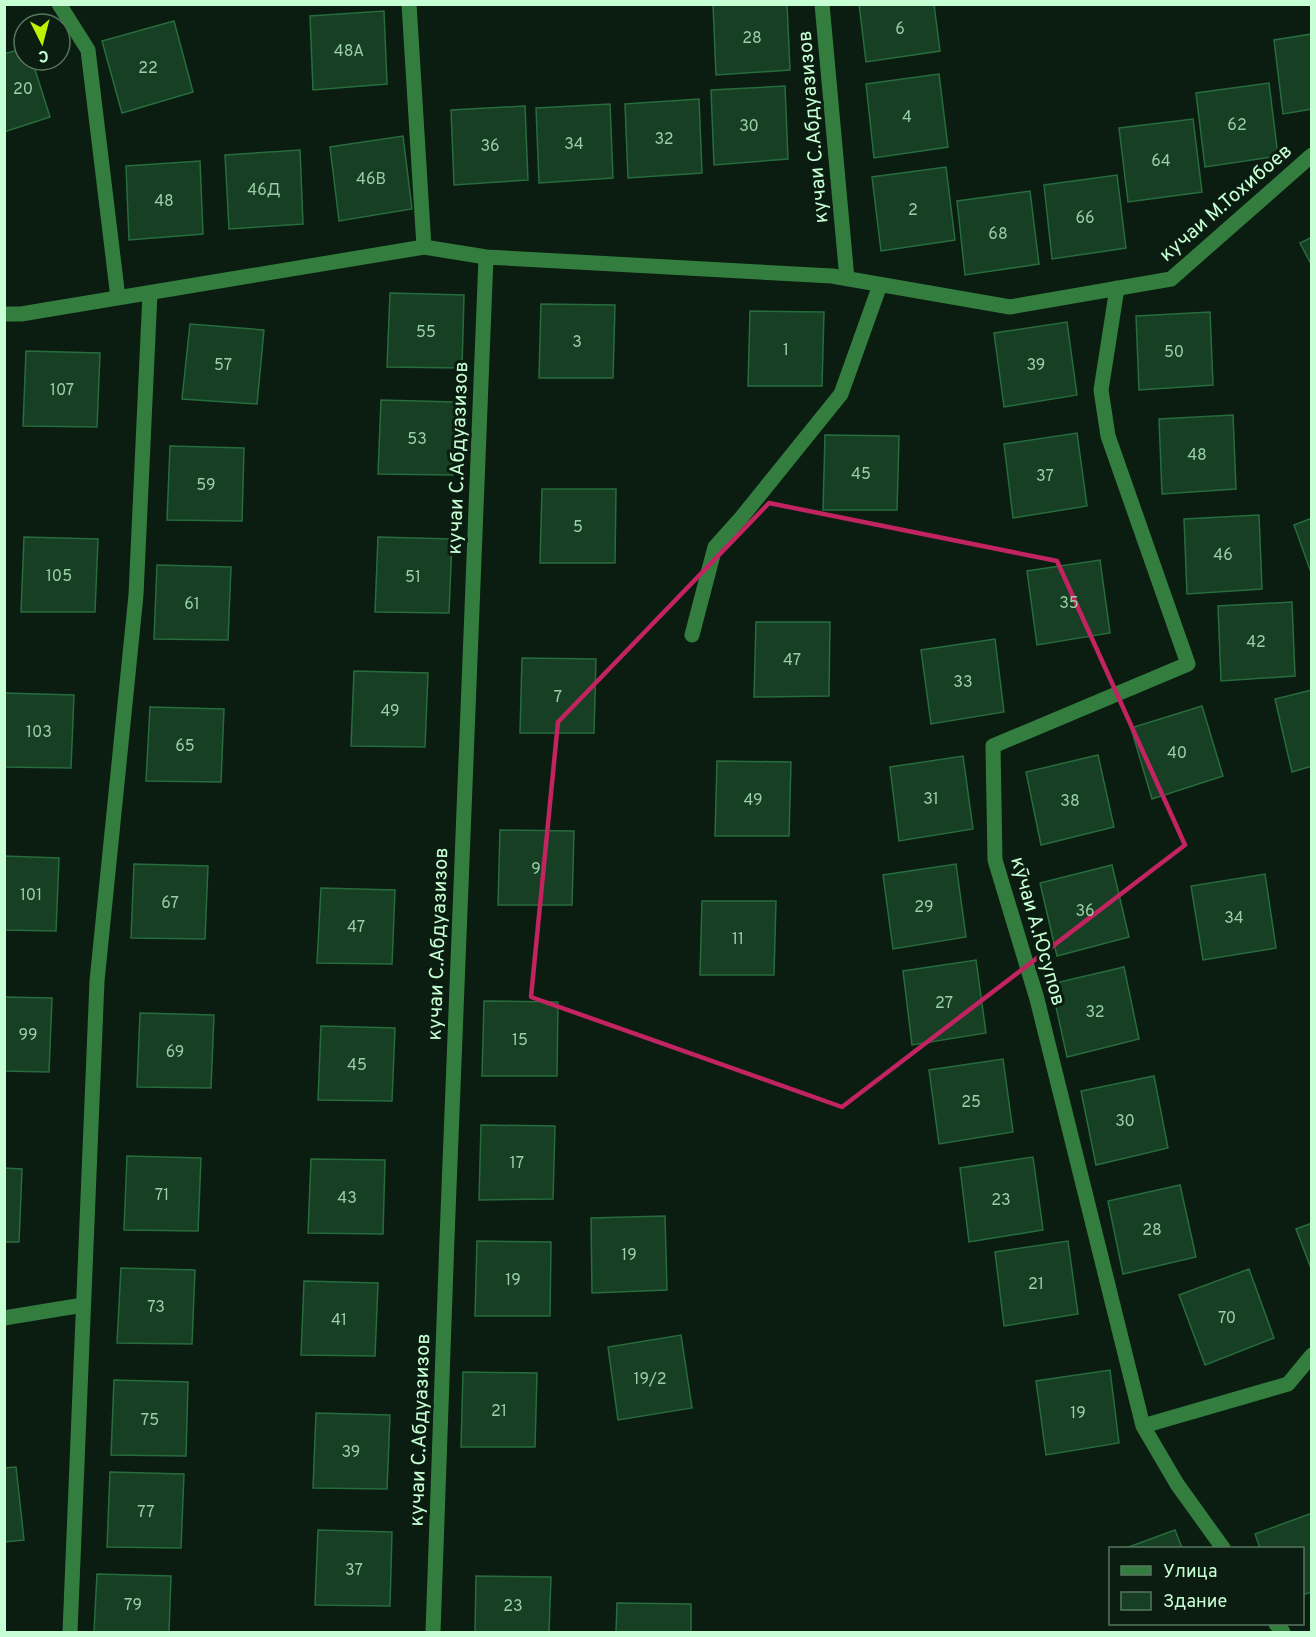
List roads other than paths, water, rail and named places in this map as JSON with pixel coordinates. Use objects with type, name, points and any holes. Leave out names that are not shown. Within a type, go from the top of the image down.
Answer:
[{"type":"street","points":[[59,4],[88,50],[118,298]]},
{"type":"street","points":[[409,4],[424,247]]},
{"type":"street","name":"кучаи С.Абдуазизов","points":[[822,4],[847,279]]},
{"type":"street","name":"кучаи М.Тохибоев","points":[[847,279],[1010,307],[1171,279],[1311,155]]},
{"type":"street","points":[[4,314],[21,314],[424,247],[486,257],[847,279]]},
{"type":"street","name":"кучаи С.Абдуазизов","points":[[433,1632],[486,257]]},
{"type":"street","points":[[692,635],[715,547],[842,394],[880,285]]},
{"type":"street","name":"кӯчаи А.Юсупов","points":[[1117,288],[1101,390],[1108,436],[1188,664],[993,746],[994,860],[1037,999],[1143,1426],[1177,1484],[1222,1547]]},
{"type":"street","points":[[70,1632],[97,981],[136,595],[150,292]]},
{"type":"street","points":[[4,1317],[83,1305]]},
{"type":"street","points":[[1143,1426],[1288,1384],[1311,1355]]}]
